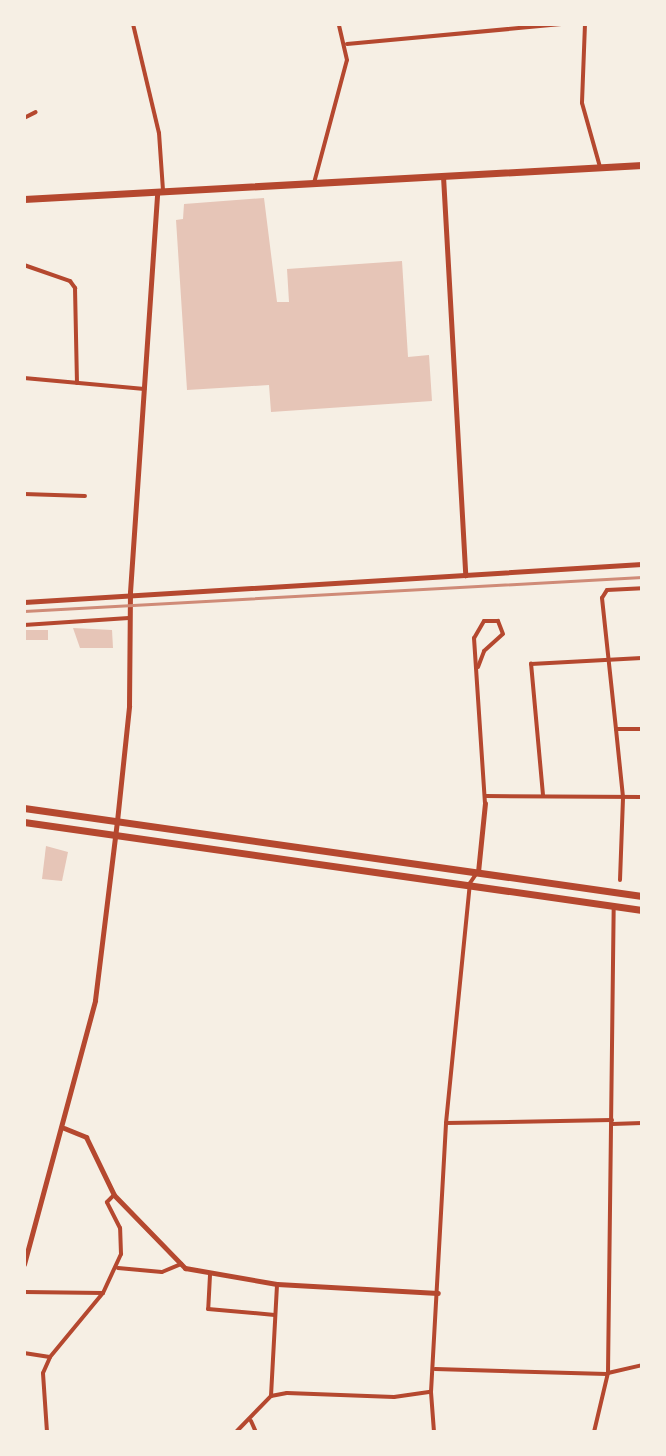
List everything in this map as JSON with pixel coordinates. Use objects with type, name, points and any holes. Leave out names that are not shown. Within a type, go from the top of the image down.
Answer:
[{"type":"highway","points":[[24,199],[160,194],[642,165]]},
{"type":"highway","points":[[24,808],[642,896]]},
{"type":"highway","points":[[24,822],[470,883],[642,910]]},
{"type":"street","points":[[24,1264],[64,1128],[95,1000],[129,706],[130,592],[160,194],[159,133],[133,24]]},
{"type":"street","points":[[314,183],[347,44],[339,24]]},
{"type":"street","points":[[347,44],[564,24]]},
{"type":"street","points":[[585,24],[582,103],[600,167]]},
{"type":"street","points":[[24,118],[36,112]]},
{"type":"street","points":[[443,176],[465,575]]},
{"type":"street","points":[[24,265],[70,281],[75,288],[77,383]]},
{"type":"street","points":[[24,378],[144,389]]},
{"type":"street","points":[[24,494],[85,496]]},
{"type":"street","points":[[24,602],[130,592],[642,564]]},
{"type":"street","points":[[620,880],[623,797],[602,598],[607,590],[642,588]]},
{"type":"street","points":[[24,625],[129,618]]},
{"type":"street","points":[[434,1432],[431,1392],[435,1369],[446,1123],[470,883],[478,872],[485,800],[475,631],[484,621],[498,621],[503,634],[484,651],[478,667]]},
{"type":"street","points":[[543,795],[531,664],[642,658]]},
{"type":"street","points":[[616,729],[642,729]]},
{"type":"street","points":[[485,800],[543,795],[642,797]]},
{"type":"street","points":[[594,1432],[607,1373],[614,906]]},
{"type":"street","points":[[446,1123],[642,1123]]},
{"type":"street","points":[[64,1128],[86,1137],[114,1195],[181,1264],[210,1275],[277,1284],[438,1293]]},
{"type":"street","points":[[47,1432],[43,1373],[50,1357],[103,1293],[118,1268],[120,1228],[107,1202],[114,1195]]},
{"type":"street","points":[[118,1268],[162,1272],[181,1264]]},
{"type":"street","points":[[210,1275],[208,1309],[275,1315]]},
{"type":"street","points":[[236,1432],[251,1421],[271,1396],[277,1284]]},
{"type":"street","points":[[24,1292],[103,1293]]},
{"type":"street","points":[[24,1353],[50,1357]]},
{"type":"street","points":[[435,1369],[607,1373],[642,1365]]},
{"type":"street","points":[[271,1396],[394,1397],[431,1392]]},
{"type":"street","points":[[251,1421],[256,1432]]},
{"type":"building","points":[[264,198],[277,302],[289,302],[287,269],[402,261],[408,357],[429,355],[432,401],[271,412],[269,385],[187,390],[176,220],[183,219],[184,204]]},
{"type":"building","points":[[73,628],[112,630],[113,648],[80,648]]},
{"type":"building","points":[[26,630],[48,630],[48,640],[26,640]]},
{"type":"building","points":[[46,846],[68,852],[62,881],[42,879]]},
{"type":"railway","points":[[24,611],[642,577]]}]
